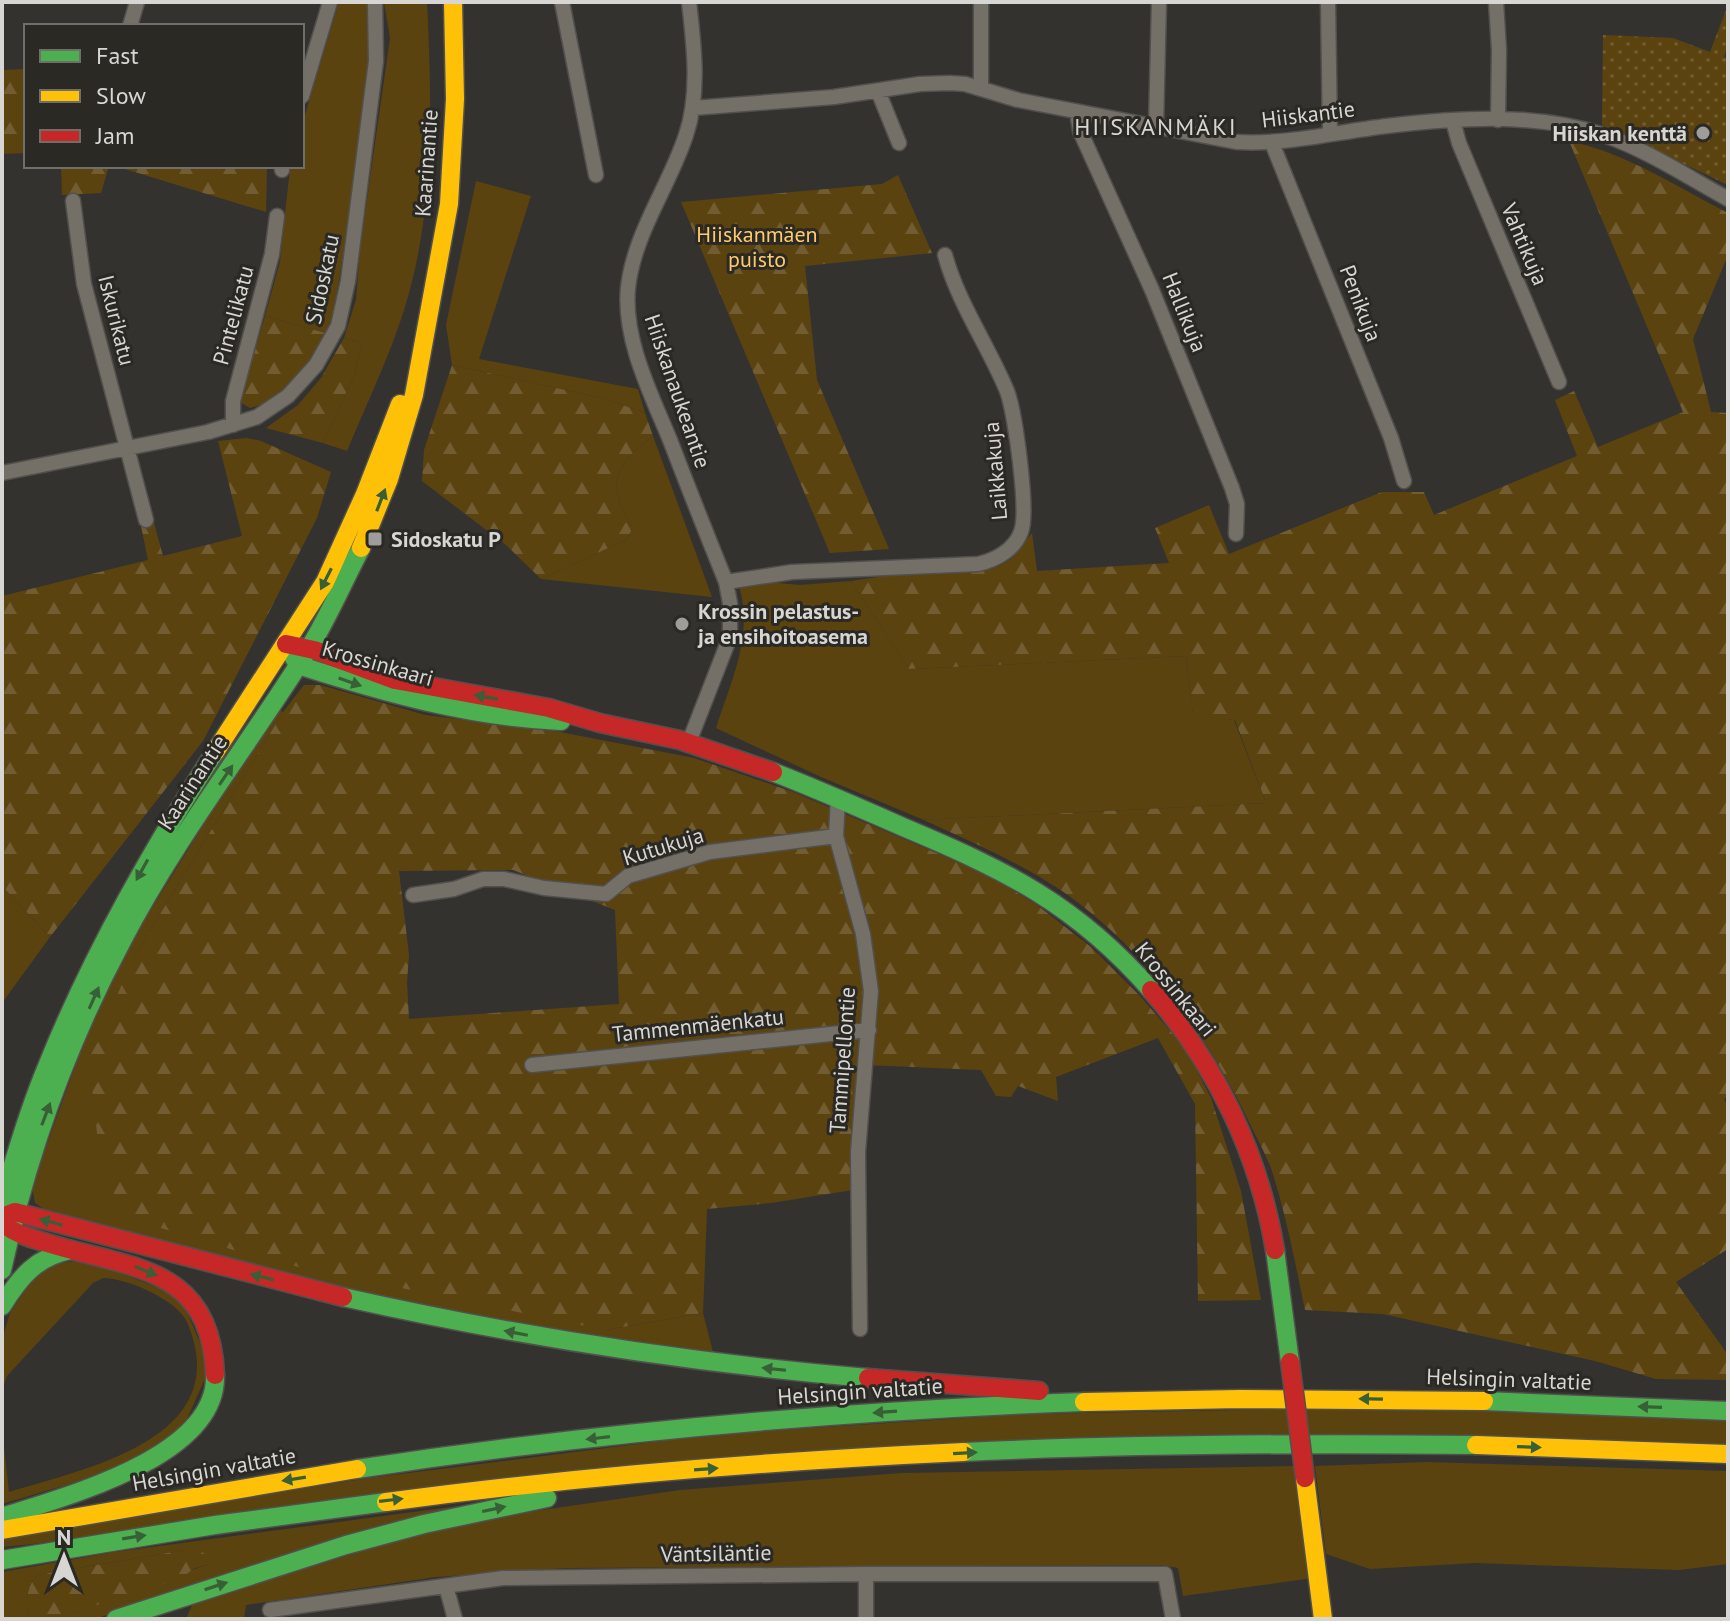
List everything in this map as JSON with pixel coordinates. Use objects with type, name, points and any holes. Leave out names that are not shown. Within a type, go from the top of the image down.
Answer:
[{"type":"main road","name":"Kaarinantie","points":[[6,1217],[63,1070],[123,938],[187,833],[310,647],[362,545],[389,479],[414,395],[441,257],[450,190],[455,99],[453,2]]},
{"type":"main road","name":"Kaarinantie","points":[[2,1270],[6,1217],[21,1137],[83,984],[170,821],[325,582],[406,390],[428,325]]},
{"type":"main road","name":"Krossinkaari","points":[[286,644],[310,647],[377,675],[413,684],[549,708],[589,721],[689,742],[798,781],[991,865],[1056,904],[1119,956],[1174,1018],[1194,1046],[1228,1104],[1256,1172],[1273,1241],[1323,1619]]},
{"type":"main road","name":"Krossinkaari","points":[[286,644],[298,665],[418,702],[490,716],[589,721]]},
{"type":"main road","points":[[2,1517],[122,1475],[171,1448],[194,1427],[210,1400],[215,1385],[216,1355],[196,1304],[172,1283],[136,1266],[71,1250],[6,1217]]},
{"type":"main road","points":[[6,1217],[356,1301],[548,1339],[857,1379],[1158,1400]]},
{"type":"main road","points":[[2,1306],[21,1278],[39,1260],[51,1252],[71,1250]]},
{"type":"main road","name":"Helsingin valtatie","points":[[2,1530],[371,1467],[751,1421],[1158,1400],[1449,1400],[1728,1411]]},
{"type":"main road","points":[[2,1560],[254,1518],[483,1490],[670,1472],[899,1456],[1127,1445],[1380,1443],[1728,1454]]},
{"type":"main road","points":[[116,1619],[424,1524],[670,1472]]},
{"type":"street","points":[[131,24],[137,2]]},
{"type":"street","points":[[304,89],[330,2]]},
{"type":"street","name":"Sidoskatu","points":[[2,473],[127,449],[257,417],[288,396],[316,365],[338,326],[348,281],[376,61],[375,2]]},
{"type":"street","points":[[562,2],[596,175]]},
{"type":"street","name":"Hiiskanaukeantie","points":[[689,2],[693,108],[680,153],[639,244],[628,288],[632,334],[649,388],[726,582],[730,637],[689,742]]},
{"type":"street","points":[[981,2],[981,89]]},
{"type":"street","points":[[1156,127],[1159,2]]},
{"type":"street","points":[[1328,2],[1330,134]]},
{"type":"street","points":[[1496,2],[1498,120]]},
{"type":"street","name":"Hiiskantie","points":[[693,108],[834,97],[935,83],[965,84],[1077,112],[1236,142],[1272,143],[1407,124],[1453,121],[1498,120],[1565,125],[1606,136],[1728,199]]},
{"type":"street","points":[[878,91],[899,143]]},
{"type":"street","name":"Hallikuja","points":[[1077,112],[1080,131],[1152,290],[1232,488],[1237,504],[1236,534]]},
{"type":"street","name":"Vahtikuja","points":[[1453,121],[1459,143],[1559,382]]},
{"type":"street","name":"Penikuja","points":[[1272,143],[1391,438],[1404,481]]},
{"type":"street","name":"Iskurikatu","points":[[73,201],[84,284],[146,520]]},
{"type":"street","name":"Pintelikatu","points":[[233,425],[233,401],[272,254],[277,216]]},
{"type":"street","name":"Laikkakuja","points":[[726,582],[792,572],[978,564],[998,558],[1018,538],[1024,513],[1011,403],[955,284],[945,255]]},
{"type":"street","name":"Tammipellontie","points":[[838,798],[836,836],[863,934],[871,991],[858,1152],[860,1329]]},
{"type":"street","name":"Kutukuja","points":[[413,895],[454,889],[483,879],[504,879],[544,888],[606,894],[628,876],[710,852],[836,836]]},
{"type":"street","name":"Tammenmäenkatu","points":[[532,1065],[869,1030]]},
{"type":"street","points":[[866,1574],[866,1619]]},
{"type":"street","name":"Väntsiläntie","points":[[270,1610],[503,1578],[1165,1574],[1173,1619]]},
{"type":"street","points":[[446,1586],[455,1619]]},
{"type":"green space","points":[[339,2],[367,2],[370,38],[367,76],[329,334],[265,316],[280,262],[291,168],[304,168],[304,118]]},
{"type":"green space","points":[[384,2],[427,2],[430,118],[426,196],[414,273],[404,310],[347,451],[323,443],[354,376],[362,343],[344,338],[356,300],[360,249],[390,38]]},
{"type":"green space","points":[[1728,5],[1728,45],[1724,57],[1728,59],[1728,185],[1602,125],[1603,35],[1673,38],[1710,52]]},
{"type":"green space","points":[[24,69],[24,153],[2,154],[2,70]]},
{"type":"green space","points":[[1569,141],[1631,162],[1728,213],[1728,255],[1693,339],[1711,412],[1728,413],[1728,1096],[1724,1099],[1728,1107],[1728,1249],[1676,1282],[1728,1355],[1728,1380],[1656,1379],[1595,1361],[1383,1314],[1305,1310],[1286,1220],[1269,1162],[1217,1062],[1177,1004],[1132,951],[1080,904],[1024,868],[924,820],[1266,803],[1235,720],[1193,715],[1186,656],[909,669],[851,581],[905,573],[975,572],[999,566],[1011,559],[1032,533],[1037,571],[1169,563],[1155,528],[1209,505],[1229,554],[1382,492],[1424,492],[1434,515],[1577,456],[1555,400],[1574,391],[1598,447],[1683,412]]},
{"type":"green space","points":[[61,168],[108,168],[101,193],[62,195]]},
{"type":"green space","points":[[122,168],[267,168],[266,212]]},
{"type":"green space","name":"Hiiskanmäen puisto","points":[[898,175],[932,253],[805,266],[817,380],[889,549],[830,553],[681,202],[882,184]]},
{"type":"green space","points":[[476,181],[531,196],[479,359],[638,389],[645,413],[606,399],[452,365],[446,325]]},
{"type":"green space","points":[[265,316],[329,334],[297,380],[276,397],[250,408],[240,402]]},
{"type":"green space","points":[[344,338],[362,343],[354,376],[323,443],[266,428],[298,405],[321,378]]},
{"type":"green space","points":[[452,365],[606,399],[645,413],[653,436],[630,457],[618,477],[619,500],[633,528],[626,540],[541,579],[506,545],[422,481],[424,450]]},
{"type":"green space","points":[[653,436],[712,597],[541,579],[626,540],[633,528],[619,500],[618,477],[630,457]]},
{"type":"green space","points":[[247,438],[261,441],[331,472],[317,518],[203,741],[50,937],[2,886],[2,596],[148,560],[141,526],[154,523],[163,556],[242,536],[218,441]]},
{"type":"green space","points":[[757,581],[800,585],[851,581],[909,669],[1186,656],[1193,714],[1234,720],[1266,803],[924,820],[821,777],[716,728],[742,640],[743,604],[739,586]]},
{"type":"green space","points":[[304,685],[320,685],[425,715],[560,732],[694,758],[793,792],[986,874],[1037,905],[1091,947],[1139,995],[1186,1049],[1211,1098],[1241,1191],[1261,1300],[1198,1301],[1195,1104],[1158,1038],[1056,1077],[1058,1101],[1018,1086],[1011,1097],[996,1096],[981,1070],[866,1065],[859,1189],[771,1203],[707,1209],[703,1313],[606,1330],[270,1261],[131,1219],[117,1204],[98,1142],[89,1059],[134,957],[283,712]],"holes":[[[513,870],[615,910],[619,1004],[409,1019],[409,955],[399,871]]]},
{"type":"green space","points":[[275,709],[283,712],[134,957],[606,1330],[703,1313],[713,1352],[605,1339],[399,1302],[44,1209],[35,1203],[32,1187],[37,1172],[81,1050],[126,950]]},
{"type":"green space","points":[[2,886],[50,937],[2,1003]]},
{"type":"green space","points":[[85,1259],[169,1292],[183,1302],[210,1367],[184,1426],[117,1470],[2,1504],[2,1430],[9,1492],[77,1472],[146,1442],[173,1420],[191,1394],[197,1362],[182,1314],[150,1292],[125,1282],[103,1278],[93,1283],[7,1376],[2,1390],[2,1340],[10,1313],[41,1267]]},
{"type":"green space","points":[[1412,1407],[1728,1420],[1728,1444],[1108,1437],[2,1547],[2,1538],[369,1478],[717,1434],[1028,1414]]},
{"type":"green space","points":[[1427,1462],[1728,1471],[1728,1564],[1679,1570],[1475,1563],[1370,1569],[1326,1554],[1315,1466]]},
{"type":"green space","points":[[1294,1466],[1313,1578],[1183,1596],[1178,1568],[1161,1565],[567,1568],[436,1577],[246,1605],[244,1619],[186,1619],[193,1603],[454,1523],[680,1490],[902,1473]]},
{"type":"green space","points":[[473,1504],[94,1619],[2,1619],[2,1572],[115,1552]],"holes":[[[185,1550],[209,1564],[69,1614],[29,1616],[28,1594],[37,1575]]]},
{"type":"green space","points":[[185,1550],[201,1551],[210,1558],[209,1564],[193,1569],[183,1577],[69,1614],[35,1619],[29,1616],[28,1594],[37,1575]]},
{"type":"traffic: fast","points":[[2,1270],[36,1143],[66,1060],[102,980],[165,866],[308,650],[361,548]]},
{"type":"traffic: fast","points":[[293,656],[298,665],[428,702],[527,719],[561,721]]},
{"type":"traffic: fast","points":[[2,1203],[35,1098],[65,1023],[103,943],[146,865],[215,752]]},
{"type":"traffic: fast","points":[[773,772],[940,843],[1037,892],[1095,934],[1151,990]]},
{"type":"traffic: fast","points":[[2,1306],[30,1270],[48,1258],[71,1250]]},
{"type":"traffic: fast","points":[[1275,1250],[1290,1362]]},
{"type":"traffic: fast","points":[[343,1297],[473,1324],[604,1346],[868,1378]]},
{"type":"traffic: fast","points":[[2,1517],[97,1485],[165,1451],[192,1429],[209,1404],[215,1375]]},
{"type":"traffic: fast","points":[[1484,1401],[1728,1411]]},
{"type":"traffic: fast","points":[[357,1469],[538,1444],[719,1425],[901,1411],[1084,1402]]},
{"type":"traffic: fast","points":[[964,1452],[1220,1445],[1476,1445]]},
{"type":"traffic: fast","points":[[116,1619],[346,1545],[424,1524],[547,1498]]},
{"type":"traffic: fast","points":[[2,1560],[215,1525],[386,1502]]},
{"type":"traffic: slow","points":[[361,548],[389,479],[414,395],[449,204],[455,99],[453,2]]},
{"type":"traffic: slow","points":[[215,752],[325,582],[365,494],[400,404]]},
{"type":"traffic: slow","points":[[1084,1402],[1240,1399],[1484,1401]]},
{"type":"traffic: slow","points":[[1476,1445],[1728,1454]]},
{"type":"traffic: slow","points":[[386,1502],[530,1484],[675,1471],[964,1452]]},
{"type":"traffic: slow","points":[[2,1530],[357,1469]]},
{"type":"traffic: slow","points":[[1305,1478],[1323,1619]]},
{"type":"traffic: jam","points":[[286,644],[314,650],[395,680],[549,708],[600,723],[680,740],[773,772]]},
{"type":"traffic: jam","points":[[1151,990],[1196,1048],[1231,1112],[1258,1179],[1275,1250]]},
{"type":"traffic: jam","points":[[2,1217],[15,1212],[343,1297]]},
{"type":"traffic: jam","points":[[2,1223],[47,1243],[136,1267],[182,1292],[199,1312],[210,1339],[215,1375]]},
{"type":"traffic: jam","points":[[1290,1362],[1305,1478]]},
{"type":"traffic: jam","points":[[868,1378],[1039,1391]]},
{"type":"place","name":"Hiiskan kenttä","points":[[1703,133]]},
{"type":"place","name":"Sidoskatu P","points":[[375,539]]},
{"type":"place","name":"Krossin pelastus- ja ensihoitoasema","points":[[682,624]]},
{"type":"district","name":"HIISKANMÄKI","points":[[1156,127]]}]
